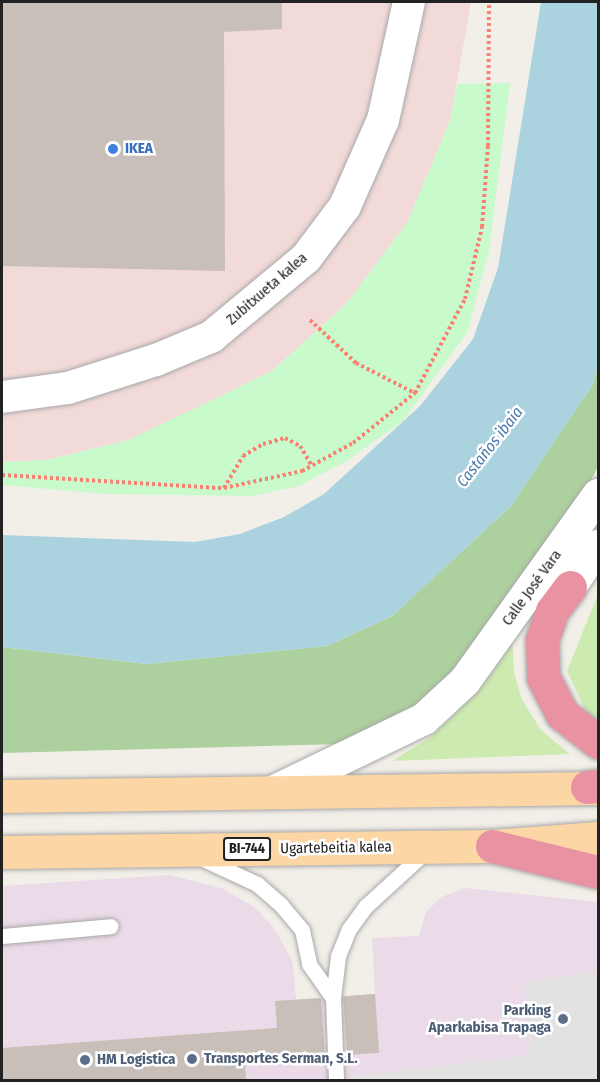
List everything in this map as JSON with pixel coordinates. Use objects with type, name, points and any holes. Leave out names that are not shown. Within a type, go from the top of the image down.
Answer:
[{"type":"highway","points":[[570,587],[552,611],[542,640],[543,677],[562,714],[598,742]]},
{"type":"highway","points":[[492,846],[598,872]]},
{"type":"main road","points":[[2,796],[595,787]]},
{"type":"main road","name":"Ugartebeitia kalea","points":[[2,852],[492,846],[598,838]]},
{"type":"street","name":"Zubitxueta kalea","points":[[2,397],[68,388],[156,360],[211,337],[306,258],[345,206],[383,120],[409,2]]},
{"type":"street","name":"Calle José Vara","points":[[273,792],[424,719],[465,681],[598,495]]},
{"type":"street","name":"Calle José Vara","points":[[570,587],[598,546]]},
{"type":"lane","points":[[336,1080],[333,998],[338,956],[349,929],[366,906],[431,847]]},
{"type":"lane","points":[[169,850],[230,868],[257,884],[281,905],[302,930],[309,964],[333,998]]},
{"type":"lane","points":[[2,936],[111,926]]},
{"type":"path","points":[[2,475],[224,488],[312,466],[353,443],[415,393],[465,299],[482,227],[489,146],[489,2]]},
{"type":"path","points":[[310,320],[356,363],[415,393]]},
{"type":"path","points":[[224,488],[243,456],[263,444],[285,438],[300,446],[312,466]]},
{"type":"shaded area","points":[[2,2],[471,2],[450,121],[407,223],[346,304],[272,371],[191,412],[129,440],[47,460],[2,462]]},
{"type":"shaded area","points":[[170,875],[224,889],[257,909],[276,931],[293,963],[296,1000],[375,994],[372,938],[419,936],[426,912],[441,897],[465,888],[598,902],[598,1080],[2,1080],[2,886]]},
{"type":"shaded area","name":"Parking Aparkabisa Trapaga","points":[[598,971],[598,1080],[325,1080],[530,1055],[524,982]]},
{"type":"green space","points":[[510,83],[489,251],[467,333],[402,422],[345,462],[299,486],[253,496],[106,494],[2,485],[2,462],[47,460],[129,440],[272,371],[346,304],[407,223],[450,121],[457,84]]},
{"type":"green space","points":[[598,365],[598,467],[587,487],[465,681],[380,743],[2,753],[2,647],[147,664],[327,646],[392,616],[510,507],[592,386]]},
{"type":"green space","points":[[598,594],[598,720],[586,712],[567,671]]},
{"type":"green space","points":[[512,634],[514,672],[522,700],[541,730],[570,754],[392,761],[429,738],[454,715]]},
{"type":"water","name":"Castaños ibaia","points":[[541,2],[598,2],[598,365],[592,386],[510,507],[392,616],[327,646],[147,664],[2,647],[2,535],[195,542],[240,534],[284,517],[324,494],[421,405],[473,339],[498,268]]},
{"type":"building","name":"IKEA","points":[[2,2],[282,2],[282,29],[224,32],[225,271],[2,266]]},
{"type":"building","points":[[375,994],[379,1053],[347,1055],[343,996]]},
{"type":"building","points":[[321,998],[325,1056],[245,1062],[246,1080],[2,1080],[2,1048],[277,1028],[275,1001]]},
{"type":"place","name":"IKEA","points":[[113,149]]},
{"type":"place","name":"Parking Aparkabisa Trapaga","points":[[563,1019]]},
{"type":"place","name":"Transportes Serman, S.L.","points":[[192,1059]]},
{"type":"place","name":"HM Logistica","points":[[85,1060]]}]
